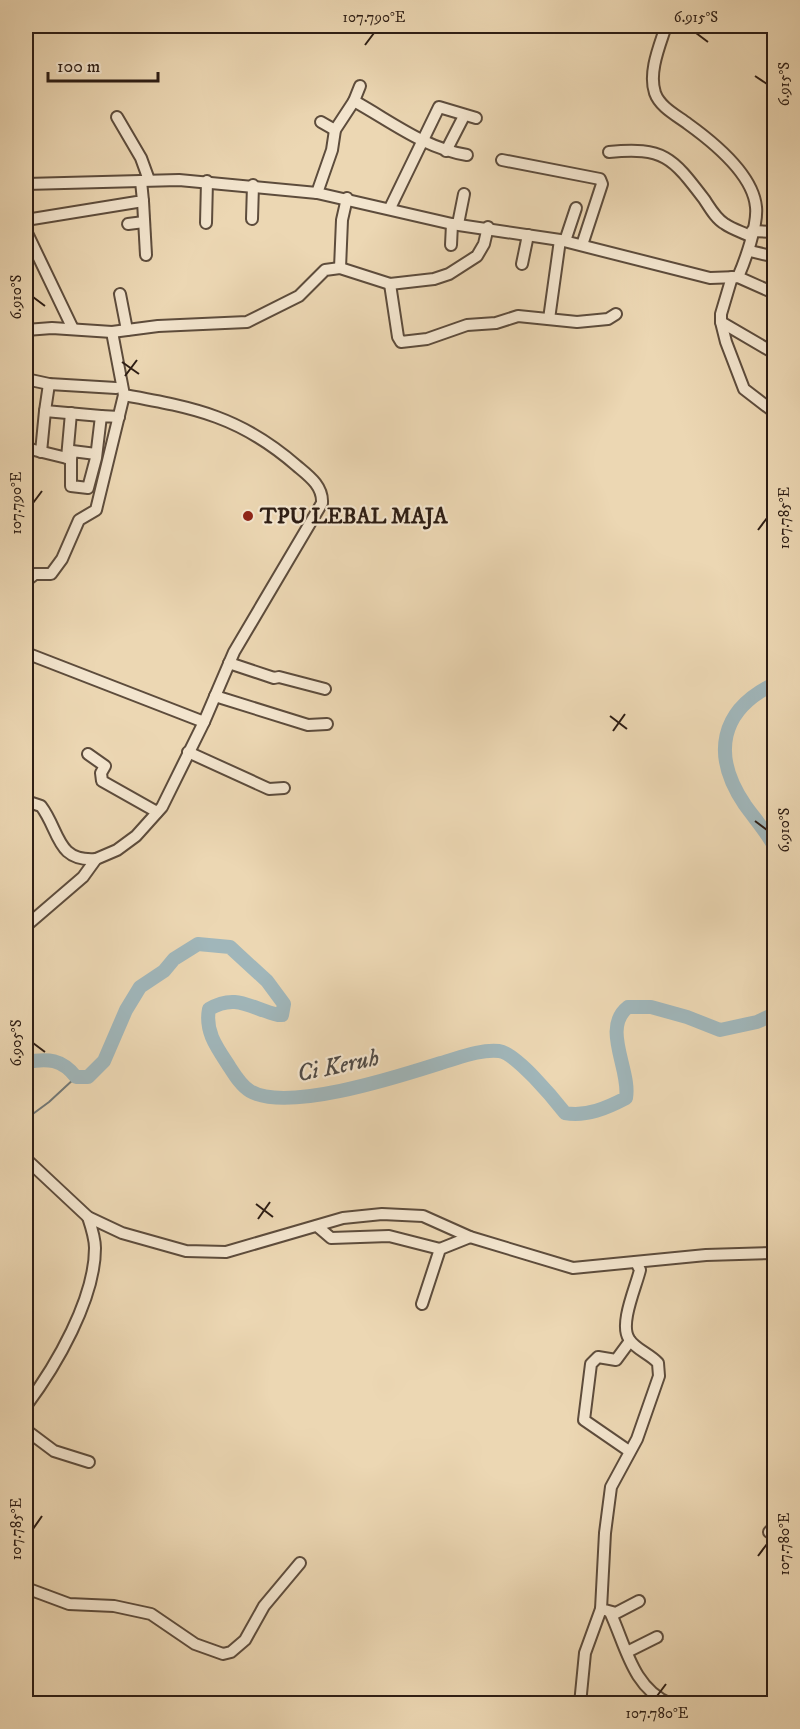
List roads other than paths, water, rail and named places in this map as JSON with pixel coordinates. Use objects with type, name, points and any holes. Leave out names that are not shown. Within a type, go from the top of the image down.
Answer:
[{"type":"street","points":[[666,26],[655,65],[653,84],[656,95],[663,105],[699,132],[741,174],[754,195],[756,206],[750,251],[725,294],[721,322],[744,389],[774,411]]},
{"type":"street","points":[[317,192],[332,150],[335,130],[354,101],[360,86]]},
{"type":"street","points":[[354,101],[420,141],[446,151],[467,155]]},
{"type":"street","points":[[390,208],[420,141],[439,107],[476,118]]},
{"type":"street","points":[[446,151],[464,116]]},
{"type":"street","points":[[117,117],[141,158],[145,181],[143,201],[146,255]]},
{"type":"street","points":[[321,122],[335,130]]},
{"type":"street","points":[[609,152],[633,150],[659,153],[679,166],[719,219],[751,233],[774,232]]},
{"type":"street","points":[[502,160],[600,179],[602,184],[582,245]]},
{"type":"street","points":[[206,223],[207,181]]},
{"type":"street","points":[[26,184],[207,181],[317,192],[455,224],[488,227],[582,245],[710,278],[735,277],[774,292]]},
{"type":"street","points":[[252,219],[254,185]]},
{"type":"street","points":[[451,245],[464,194]]},
{"type":"street","points":[[340,268],[342,220],[347,198]]},
{"type":"street","points":[[26,220],[143,201]]},
{"type":"street","points":[[549,319],[563,241],[576,208]]},
{"type":"street","points":[[128,224],[144,222]]},
{"type":"street","points":[[26,330],[73,329],[112,333],[158,326],[248,322],[299,296],[326,270],[340,268],[390,284],[428,280],[449,274],[477,256],[484,244],[488,227]]},
{"type":"street","points":[[26,231],[31,257],[73,329]]},
{"type":"street","points":[[522,264],[528,235]]},
{"type":"street","points":[[750,251],[767,255]]},
{"type":"street","points":[[390,284],[400,342],[427,339],[468,325],[496,323],[518,316],[578,322],[608,319],[616,314]]},
{"type":"street","points":[[120,294],[127,330]]},
{"type":"street","points":[[721,322],[774,353]]},
{"type":"street","points":[[26,581],[35,574],[51,574],[62,559],[79,520],[96,510],[119,417],[120,392],[112,333]]},
{"type":"street","points":[[26,379],[49,384],[120,392],[213,414],[237,424],[276,447],[312,480],[323,495],[322,502],[229,663],[204,722],[157,812],[136,836],[117,850],[96,859],[78,859],[60,843],[41,806],[26,801]]},
{"type":"street","points":[[41,452],[49,384]]},
{"type":"street","points":[[45,411],[119,417]]},
{"type":"street","points":[[71,413],[69,455],[71,486],[86,489],[89,486],[96,454],[101,416]]},
{"type":"street","points":[[26,448],[69,455],[96,454]]},
{"type":"street","points":[[26,653],[204,722]]},
{"type":"street","points":[[229,663],[274,678],[279,677],[325,688]]},
{"type":"street","points":[[215,696],[308,725],[327,724]]},
{"type":"street","points":[[188,752],[269,789],[284,788]]},
{"type":"street","points":[[88,754],[105,766],[101,773],[102,781],[157,812]]},
{"type":"street","points":[[26,926],[83,877],[96,859]]},
{"type":"street","points":[[26,1159],[88,1217],[145,1240],[186,1251],[226,1252],[364,1214],[411,1214],[433,1220],[470,1237],[573,1268],[706,1255],[774,1253]]},
{"type":"street","points":[[28,1400],[63,1346],[90,1285],[95,1247],[88,1217]]},
{"type":"street","points":[[317,1226],[330,1238],[389,1236],[440,1249],[470,1237]]},
{"type":"street","points":[[422,1304],[440,1249]]},
{"type":"street","points":[[580,1704],[585,1653],[605,1611],[611,1487],[655,1390],[660,1368],[652,1356],[630,1341],[626,1326],[640,1270],[636,1263]]},
{"type":"street","points":[[629,1451],[584,1420],[591,1364],[598,1357],[616,1360],[630,1341]]},
{"type":"street","points":[[26,1430],[54,1451],[89,1462]]},
{"type":"street","points":[[26,1588],[69,1604],[114,1606],[151,1614],[195,1644],[224,1654],[231,1652],[245,1640],[264,1606],[300,1563]]},
{"type":"street","points":[[605,1611],[621,1611],[639,1601]]},
{"type":"street","points":[[605,1611],[627,1652],[640,1683],[670,1704]]},
{"type":"street","points":[[627,1652],[657,1637]]},
{"type":"waterway","name":"Ci Keruh","points":[[774,684],[742,707],[732,721],[726,736],[725,752],[734,787],[774,846]]},
{"type":"waterway","name":"Ci Keruh","points":[[26,1062],[54,1061],[65,1066],[76,1077],[88,1077],[104,1061],[126,1010],[140,987],[164,971],[174,959],[198,944],[230,947],[267,981],[284,1004],[282,1015],[235,1002],[219,1004],[209,1009],[208,1024],[212,1037],[234,1074],[250,1091],[267,1097],[290,1098],[344,1090],[470,1054],[499,1051],[524,1068],[565,1113],[589,1113],[626,1098],[625,1075],[617,1038],[617,1026],[620,1016],[628,1007],[651,1007],[687,1017],[720,1030],[757,1022],[774,1014]]},
{"type":"waterway","points":[[26,1119],[76,1077]]},
{"type":"place","name":"TPU LEBAL MAJA","points":[[248,516]]}]
